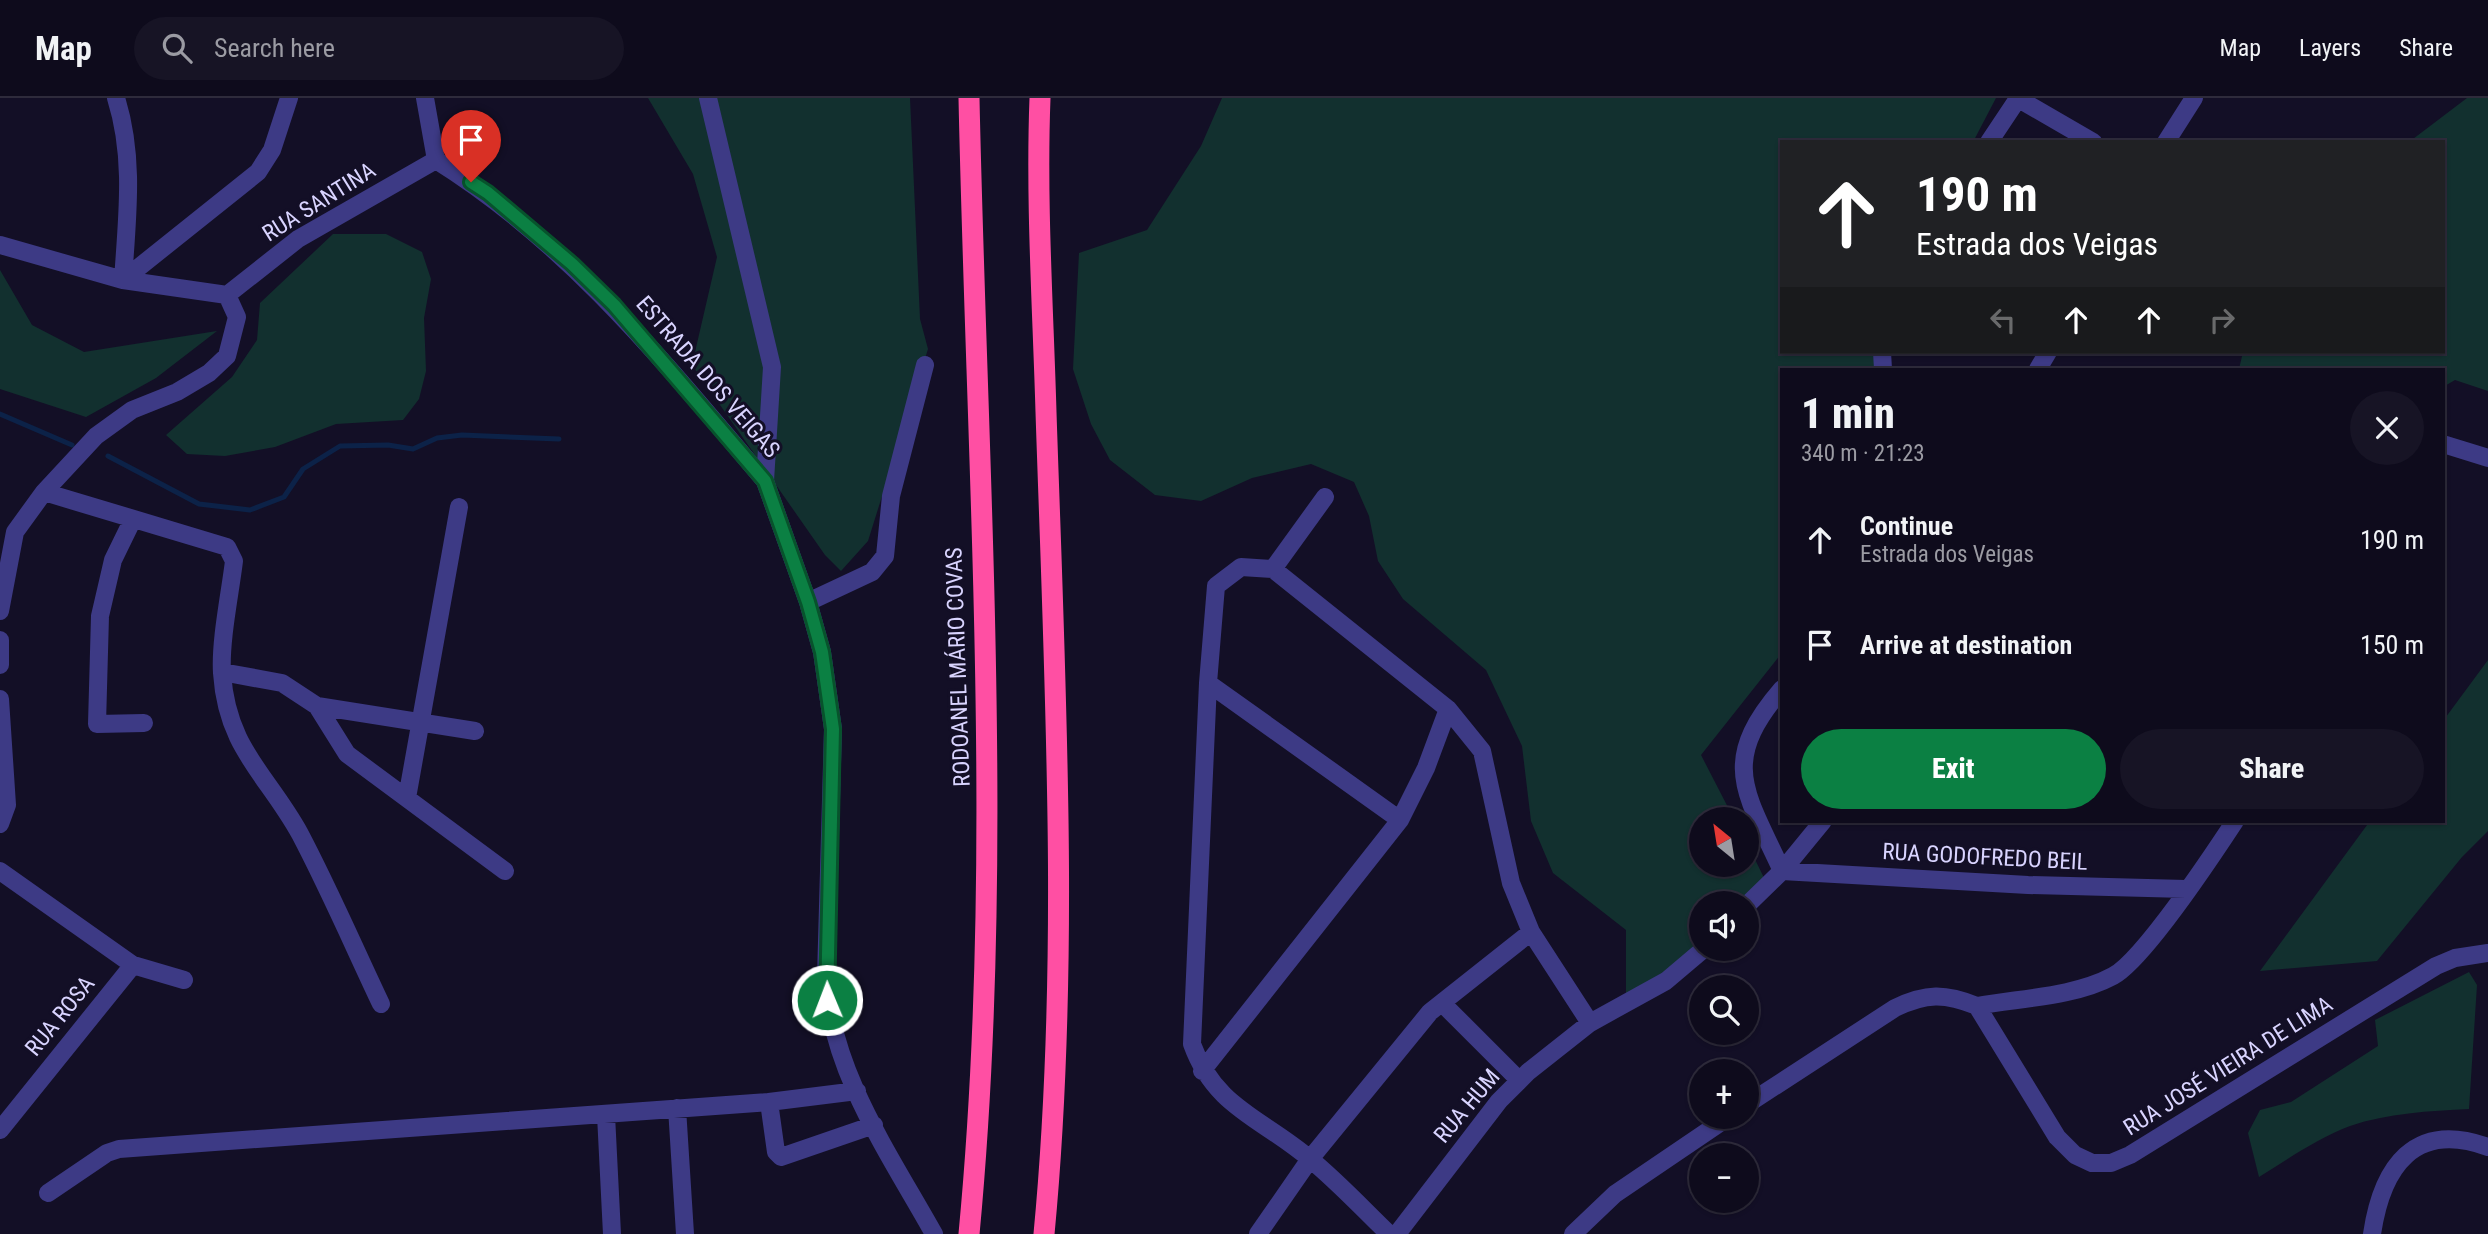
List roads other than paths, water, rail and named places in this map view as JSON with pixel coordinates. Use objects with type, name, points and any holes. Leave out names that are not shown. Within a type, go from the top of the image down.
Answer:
[{"type":"highway","name":"RODOANEL MÁRIO COVAS","points":[[969,98],[989,799],[986,991],[969,1234]]},
{"type":"highway","points":[[1040,98],[1040,218],[1059,853],[1057,1043],[1044,1234]]},
{"type":"street","points":[[116,98],[125,125],[130,176],[123,280]]},
{"type":"street","points":[[123,280],[258,172],[272,149],[289,98]]},
{"type":"street","points":[[425,98],[436,160]]},
{"type":"street","points":[[708,98],[772,367],[765,481],[808,602],[822,652],[834,742],[828,875],[827,1000],[835,1037],[857,1091],[934,1234]]},
{"type":"street","points":[[2167,140],[2194,98]]},
{"type":"street","points":[[1990,140],[2017,99],[2089,140]]},
{"type":"street","name":"RUA SANTINA","points":[[227,295],[299,239],[436,160]]},
{"type":"street","name":"ESTRADA DOS VEIGAS","points":[[436,160],[488,193],[572,264],[631,324],[765,481]]},
{"type":"street","points":[[0,245],[123,280],[227,295],[237,317],[227,356],[209,373],[177,392],[132,410],[96,436],[7,531],[0,611]]},
{"type":"street","points":[[808,602],[872,572],[886,556],[891,496],[925,365]]},
{"type":"street","points":[[2445,445],[2488,458]]},
{"type":"street","points":[[44,492],[227,547],[234,561],[222,672],[234,734],[288,813],[321,875],[381,1004]]},
{"type":"street","points":[[1273,569],[1325,497]]},
{"type":"street","points":[[407,798],[459,507]]},
{"type":"street","points":[[132,519],[113,560],[100,617],[97,724],[144,723]]},
{"type":"street","points":[[1389,1234],[1310,1158],[1218,1092],[1202,1071],[1192,1044],[1208,683],[1216,586],[1241,567],[1273,569],[1448,709],[1482,751],[1511,883],[1531,932],[1590,1023],[1666,981],[1690,961]]},
{"type":"street","points":[[0,640],[0,665]]},
{"type":"street","points":[[222,672],[282,683],[317,706],[475,731]]},
{"type":"street","points":[[1208,683],[1400,820]]},
{"type":"street","points":[[1780,691],[1759,715],[1743,751],[1745,790],[1782,871]]},
{"type":"street","points":[[0,699],[7,805],[0,824]]},
{"type":"street","points":[[317,706],[347,754],[505,871]]},
{"type":"street","points":[[1202,1071],[1400,820],[1426,768],[1448,709]]},
{"type":"street","points":[[1759,893],[1782,871],[1821,823]]},
{"type":"street","points":[[1759,1097],[1895,1008],[1916,998],[1935,994],[1952,996],[1977,1006],[2092,985],[2114,976],[2143,948],[2234,823]]},
{"type":"street","points":[[0,871],[133,965],[184,980]]},
{"type":"street","name":"RUA GODOFREDO BEIL","points":[[1782,871],[2028,885],[2186,889]]},
{"type":"street","points":[[1258,1234],[1310,1158],[1386,1062],[1442,1003],[1531,932]]},
{"type":"street","name":"RUA JOSÉ VIEIRA DE LIMA","points":[[1977,1006],[2057,1137],[2075,1154],[2092,1163],[2111,1163],[2168,1133],[2436,966],[2455,958],[2488,953]]},
{"type":"street","name":"RUA ROSA","points":[[3,1121],[133,965]]},
{"type":"street","points":[[1442,1003],[1519,1080]]},
{"type":"street","name":"RUA HUM","points":[[1397,1234],[1499,1101],[1519,1080],[1590,1023]]},
{"type":"street","points":[[48,1193],[107,1153],[119,1149],[606,1115],[769,1102],[857,1091]]},
{"type":"street","points":[[769,1102],[776,1152],[781,1157],[874,1125]]},
{"type":"street","points":[[677,1108],[685,1234]]},
{"type":"street","points":[[606,1115],[612,1234]]},
{"type":"street","points":[[1573,1234],[1615,1194],[1711,1129]]},
{"type":"street","points":[[2372,1234],[2378,1196],[2390,1172],[2406,1154],[2431,1141],[2453,1139],[2488,1147]]},
{"type":"waterway","points":[[0,414],[72,445]]},
{"type":"waterway","points":[[108,456],[199,504],[250,510],[284,497],[303,469],[340,446],[388,445],[413,449],[437,438],[462,435],[559,439]]}]
